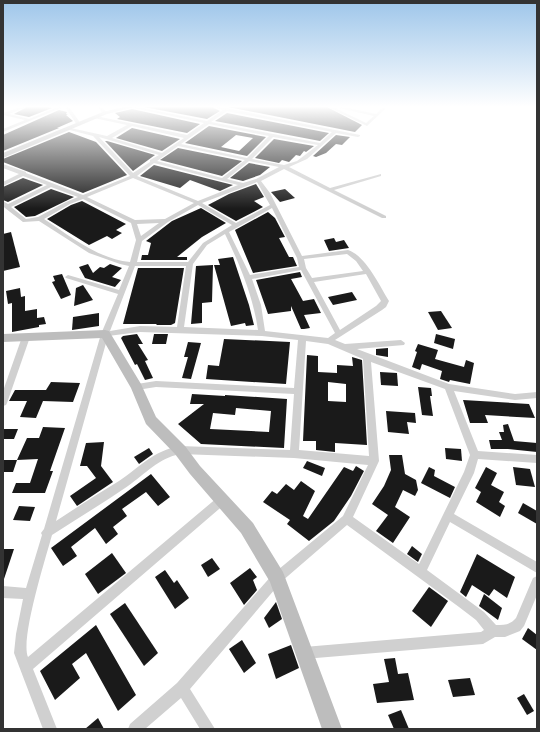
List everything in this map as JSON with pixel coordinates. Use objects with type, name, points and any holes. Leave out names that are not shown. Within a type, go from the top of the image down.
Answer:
[{"type":"main road","points":[[3,156],[37,141]]},
{"type":"main road","points":[[3,338],[105,334],[137,387],[151,420],[180,450],[195,470],[247,528],[277,578],[332,729]]},
{"type":"street","points":[[100,141],[133,176],[198,203],[236,225]]},
{"type":"street","points":[[118,141],[162,155]]},
{"type":"street","points":[[52,184],[5,205],[24,221],[40,219],[52,211],[133,176],[152,161],[183,141]]},
{"type":"street","points":[[223,180],[248,160],[266,141]]},
{"type":"street","points":[[305,141],[320,144]]},
{"type":"street","points":[[139,240],[166,221],[198,203],[258,180],[284,167],[293,165],[323,141]]},
{"type":"street","points":[[178,145],[284,167],[328,190],[384,216]]},
{"type":"street","points":[[152,161],[243,185]]},
{"type":"street","points":[[3,166],[83,197],[134,222],[166,221]]},
{"type":"street","points":[[3,184],[24,173]]},
{"type":"street","points":[[328,190],[380,175]]},
{"type":"street","points":[[258,180],[267,193],[272,206],[300,258],[303,268],[339,334]]},
{"type":"street","points":[[180,330],[190,264],[205,244],[236,225],[272,206]]},
{"type":"street","points":[[40,219],[91,252],[122,263],[190,264]]},
{"type":"street","points":[[50,729],[20,653],[22,634],[30,594],[46,533],[105,334],[133,264],[139,240],[134,222]]},
{"type":"street","points":[[226,231],[250,277],[260,312],[262,333]]},
{"type":"street","points":[[300,258],[348,252],[352,253],[368,272],[385,301],[383,305],[329,341]]},
{"type":"street","points":[[250,277],[303,268]]},
{"type":"street","points":[[310,280],[368,272]]},
{"type":"street","points":[[68,277],[122,293]]},
{"type":"street","points":[[105,334],[140,329],[180,330],[262,333],[329,341],[367,357],[448,387],[515,397],[537,395]]},
{"type":"street","points":[[3,403],[26,337]]},
{"type":"street","points":[[294,454],[302,338]]},
{"type":"street","points":[[345,347],[373,346],[401,342]]},
{"type":"street","points":[[135,729],[182,688],[277,578],[347,519],[374,461],[367,357]]},
{"type":"street","points":[[137,387],[156,384],[298,391]]},
{"type":"street","points":[[420,573],[449,516],[469,473],[475,455],[448,387]]},
{"type":"street","points":[[46,533],[124,483],[157,458],[168,452],[180,450],[294,454],[374,461]]},
{"type":"street","points":[[475,455],[537,459]]},
{"type":"street","points":[[26,667],[222,500]]},
{"type":"street","points":[[449,516],[537,568]]},
{"type":"street","points":[[347,519],[480,616],[493,631]]},
{"type":"street","points":[[304,653],[483,638],[493,631],[505,631],[516,627],[520,622],[537,582]]},
{"type":"street","points":[[3,592],[30,594]]},
{"type":"street","points":[[182,688],[208,729]]},
{"type":"building","points":[[3,141],[27,141],[3,151]]},
{"type":"building","points":[[47,141],[94,141],[127,175],[83,193],[3,162],[3,159]]},
{"type":"building","points":[[105,141],[155,155],[133,171]]},
{"type":"building","points":[[127,141],[177,141],[162,151]]},
{"type":"building","points":[[188,141],[228,141],[221,147],[239,151],[250,141],[262,141],[247,156],[185,143]]},
{"type":"building","points":[[272,141],[286,141],[314,146],[306,152],[304,151],[300,156],[296,155],[289,162],[282,160],[279,163],[255,158]]},
{"type":"building","points":[[329,141],[346,141],[342,145],[336,144],[326,153],[316,157],[313,156]]},
{"type":"building","points":[[178,148],[242,161],[222,176],[160,160]]},
{"type":"building","points":[[249,163],[270,167],[260,175],[243,181],[230,178]]},
{"type":"building","points":[[154,165],[233,185],[220,191],[190,180],[180,188],[140,176]]},
{"type":"building","points":[[23,178],[43,185],[8,202],[3,200],[3,187]]},
{"type":"building","points":[[256,184],[264,197],[254,201],[263,207],[236,221],[208,205],[229,194]]},
{"type":"building","points":[[51,189],[74,197],[35,216],[26,217],[14,207]]},
{"type":"building","points":[[285,189],[295,198],[280,202],[271,192]]},
{"type":"building","points":[[82,201],[126,224],[116,230],[122,233],[112,239],[107,236],[89,245],[47,219],[71,205]]},
{"type":"building","points":[[201,208],[226,223],[202,237],[177,257],[187,257],[187,260],[141,260],[142,255],[148,255],[151,243],[146,241],[172,221]]},
{"type":"building","points":[[268,212],[275,218],[285,237],[279,238],[289,257],[293,257],[297,266],[253,273],[235,230]]},
{"type":"building","points":[[11,232],[20,267],[3,271],[3,234]]},
{"type":"building","points":[[334,238],[336,242],[344,240],[349,248],[329,251],[324,240]]},
{"type":"building","points":[[233,257],[254,325],[246,326],[245,323],[231,326],[214,265],[220,265],[218,259]]},
{"type":"building","points":[[88,264],[93,273],[100,267],[104,268],[110,264],[122,268],[112,277],[121,280],[115,287],[85,278],[79,267]]},
{"type":"building","points":[[213,265],[212,302],[202,303],[202,323],[191,324],[196,266]]},
{"type":"building","points":[[138,268],[184,268],[175,323],[171,325],[123,324]]},
{"type":"building","points":[[300,272],[302,277],[291,279],[303,301],[314,299],[321,313],[304,315],[310,328],[304,329],[301,329],[291,306],[291,311],[268,314],[256,280]]},
{"type":"building","points":[[62,274],[71,295],[61,299],[52,282],[55,281],[53,276]]},
{"type":"building","points":[[83,285],[93,300],[74,306],[76,288]]},
{"type":"building","points":[[20,288],[21,297],[25,296],[25,311],[37,309],[37,318],[44,317],[46,324],[39,325],[39,327],[12,332],[12,303],[8,304],[6,291]]},
{"type":"building","points":[[352,292],[357,300],[333,305],[328,297]]},
{"type":"building","points":[[441,311],[452,328],[438,330],[428,312]]},
{"type":"building","points":[[99,313],[99,326],[72,330],[73,317]]},
{"type":"building","points":[[137,334],[143,344],[138,344],[148,360],[145,361],[153,378],[145,380],[137,364],[135,365],[121,338],[123,336]]},
{"type":"building","points":[[154,334],[168,334],[166,344],[152,344]]},
{"type":"building","points":[[436,334],[455,339],[453,349],[434,343]]},
{"type":"building","points":[[224,339],[290,342],[286,384],[206,379],[208,365],[219,366]]},
{"type":"building","points":[[188,342],[201,343],[191,379],[182,378],[188,357],[184,357]]},
{"type":"building","points":[[418,344],[438,350],[435,359],[464,367],[466,360],[474,363],[470,384],[450,380],[449,382],[440,379],[442,371],[422,364],[420,370],[412,367]]},
{"type":"building","points":[[388,348],[388,357],[376,355],[376,349]]},
{"type":"building","points":[[307,355],[318,356],[318,372],[337,373],[337,365],[353,366],[352,357],[362,360],[367,445],[335,443],[335,452],[316,450],[316,441],[303,441]],"holes":[[[328,382],[346,384],[346,402],[328,401]]]},
{"type":"building","points":[[380,372],[397,373],[398,386],[381,385]]},
{"type":"building","points":[[51,382],[80,383],[73,402],[43,401],[36,418],[20,417],[27,401],[9,401],[15,390],[46,390]]},
{"type":"building","points":[[418,387],[431,388],[432,396],[430,396],[433,416],[422,415]]},
{"type":"building","points":[[192,394],[287,399],[284,448],[201,444],[178,424],[204,404],[190,404]],"holes":[[[236,408],[271,411],[269,432],[210,429],[213,413],[235,415]]]},
{"type":"building","points":[[463,400],[529,404],[535,418],[485,415],[488,423],[470,423]]},
{"type":"building","points":[[386,411],[415,413],[416,423],[407,422],[409,434],[388,432]]},
{"type":"building","points":[[508,424],[514,441],[537,443],[537,452],[491,449],[489,440],[502,440],[499,432],[504,432],[503,425]]},
{"type":"building","points":[[43,427],[65,428],[50,471],[53,471],[45,493],[12,493],[16,483],[30,483],[38,459],[17,460],[27,438],[39,438]]},
{"type":"building","points":[[3,429],[18,429],[14,439],[3,439]]},
{"type":"building","points":[[104,442],[101,466],[113,482],[77,506],[70,496],[96,478],[87,466],[80,466],[86,443]]},
{"type":"building","points":[[149,448],[153,454],[139,464],[134,457]]},
{"type":"building","points":[[445,448],[461,449],[462,461],[446,459]]},
{"type":"building","points":[[389,455],[402,455],[405,474],[416,480],[418,490],[415,496],[403,490],[395,507],[410,517],[393,543],[376,531],[388,515],[372,504],[384,486],[391,470]]},
{"type":"building","points":[[3,460],[17,460],[13,472],[3,472]]},
{"type":"building","points":[[307,461],[325,468],[322,476],[303,468]]},
{"type":"building","points":[[356,466],[364,471],[351,496],[334,521],[309,541],[287,524],[290,520],[263,502],[272,491],[277,494],[286,484],[294,490],[301,481],[315,491],[303,516],[308,519],[344,467],[353,471]]},
{"type":"building","points":[[429,467],[435,470],[434,476],[455,487],[450,498],[421,483]]},
{"type":"building","points":[[486,467],[497,473],[491,485],[504,492],[499,502],[505,506],[500,517],[476,502],[481,492],[475,488]]},
{"type":"building","points":[[513,467],[530,469],[535,487],[516,485]]},
{"type":"building","points":[[151,474],[170,497],[158,506],[146,492],[122,509],[127,516],[113,527],[118,534],[106,544],[95,528],[71,547],[77,556],[63,566],[51,548]]},
{"type":"building","points":[[523,503],[537,511],[537,524],[518,513]]},
{"type":"building","points":[[19,506],[35,507],[30,521],[13,520]]},
{"type":"building","points":[[412,546],[422,554],[418,562],[407,554]]},
{"type":"building","points":[[3,549],[14,549],[4,579],[3,579]]},
{"type":"building","points":[[112,553],[126,573],[98,594],[85,574]]},
{"type":"building","points":[[477,554],[515,577],[507,598],[494,589],[489,596],[472,585],[466,597],[460,592]]},
{"type":"building","points":[[212,558],[220,569],[208,577],[201,565]]},
{"type":"building","points":[[250,568],[257,577],[253,580],[257,590],[244,605],[230,583]]},
{"type":"building","points":[[165,570],[174,583],[177,580],[189,598],[175,609],[155,577]]},
{"type":"building","points":[[429,587],[448,601],[431,627],[412,611]]},
{"type":"building","points":[[484,594],[502,608],[498,620],[479,606]]},
{"type":"building","points":[[276,602],[282,619],[269,628],[264,618]]},
{"type":"building","points":[[125,603],[158,653],[144,666],[110,614]]},
{"type":"building","points":[[96,625],[136,695],[118,711],[86,653],[72,664],[80,678],[55,700],[40,671]]},
{"type":"building","points":[[528,628],[537,635],[537,650],[522,639]]},
{"type":"building","points":[[242,640],[256,663],[244,673],[229,649]]},
{"type":"building","points":[[291,645],[299,668],[276,679],[268,654]]},
{"type":"building","points":[[395,658],[398,674],[408,673],[414,700],[377,703],[373,684],[389,682],[384,659]]},
{"type":"building","points":[[470,678],[475,695],[453,697],[448,680]]},
{"type":"building","points":[[524,694],[534,711],[527,715],[517,698]]},
{"type":"building","points":[[401,710],[409,729],[394,729],[388,715]]},
{"type":"building","points":[[98,718],[104,729],[85,729]]}]
